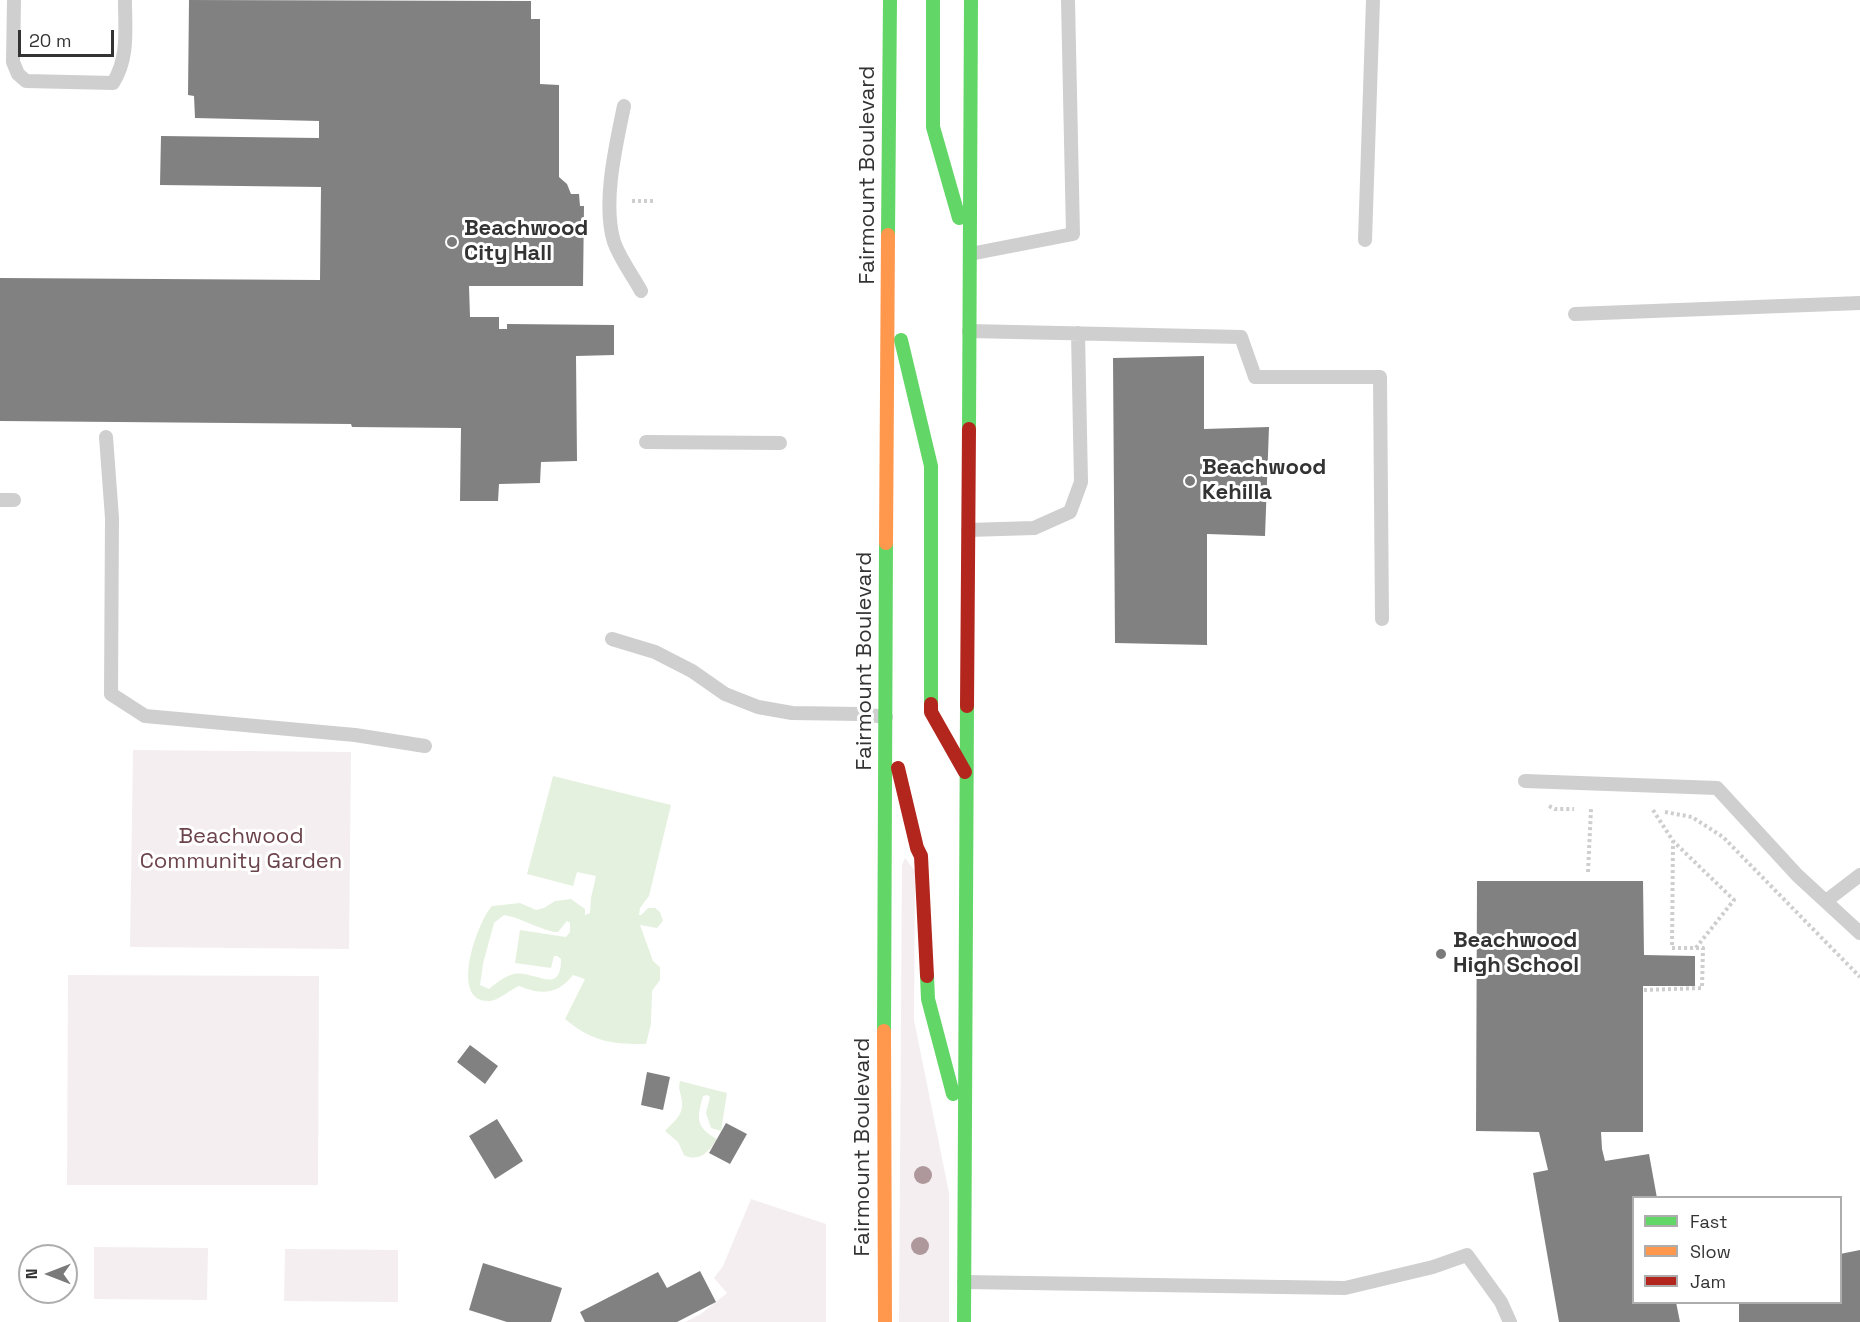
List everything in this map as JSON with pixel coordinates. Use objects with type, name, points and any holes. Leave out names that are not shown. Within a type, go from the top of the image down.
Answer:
[{"type":"main road","name":"Fairmount Boulevard","points":[[885,1322],[884,928],[890,0]]},
{"type":"main road","points":[[933,0],[933,127],[970,254]]},
{"type":"main road","points":[[964,1322],[971,0]]},
{"type":"main road","points":[[889,286],[931,466],[931,712],[966,775]]},
{"type":"main road","points":[[886,717],[921,856],[928,999],[964,1136]]},
{"type":"lane","points":[[14,0],[13,62],[18,74],[26,81],[113,83],[124,59],[125,0]]},
{"type":"lane","points":[[970,254],[1073,234],[1068,0]]},
{"type":"lane","points":[[1365,240],[1373,0]]},
{"type":"lane","points":[[624,106],[615,150],[609,201],[615,242],[641,291]]},
{"type":"lane","points":[[1575,314],[1860,303]]},
{"type":"lane","points":[[969,331],[1241,336],[1255,377],[1380,376],[1382,619]]},
{"type":"lane","points":[[968,530],[1034,528],[1070,512],[1082,482],[1078,333]]},
{"type":"lane","points":[[106,437],[112,518],[111,694],[145,716],[355,735],[425,746]]},
{"type":"lane","points":[[646,442],[780,443]]},
{"type":"lane","points":[[612,639],[655,652],[692,671],[725,694],[758,707],[792,713],[886,717]]},
{"type":"lane","points":[[1525,781],[1717,788],[1797,875],[1860,933]]},
{"type":"lane","points":[[1826,901],[1860,876]]},
{"type":"lane","points":[[964,1282],[1345,1288],[1434,1267],[1467,1256],[1501,1302],[1510,1322]]},
{"type":"path","points":[[626,201],[656,201]]},
{"type":"path","points":[[1588,872],[1591,809]]},
{"type":"path","points":[[1695,949],[1734,900],[1672,841],[1653,810],[1692,817],[1723,837],[1860,977]]},
{"type":"path","points":[[1644,990],[1702,988],[1703,948],[1672,948],[1672,841]]},
{"type":"green space","name":"Beachwood Community Garden","points":[[133,750],[351,752],[349,949],[130,947]]},
{"type":"green space","points":[[905,858],[915,871],[914,1020],[949,1193],[949,1322],[899,1322],[902,865]]},
{"type":"green space","points":[[68,975],[319,976],[318,1185],[67,1185]]},
{"type":"green space","points":[[751,1199],[826,1224],[826,1322],[685,1322],[701,1314],[727,1293],[714,1278],[723,1266]]},
{"type":"green space","points":[[94,1247],[208,1248],[207,1300],[94,1299]]},
{"type":"green space","points":[[285,1249],[398,1250],[398,1302],[284,1301]]},
{"type":"shaded area","points":[[553,776],[671,805],[649,896],[640,908],[639,915],[648,908],[655,908],[660,912],[663,921],[657,928],[640,925],[653,961],[660,967],[660,980],[652,991],[651,1024],[646,1044],[623,1044],[593,1037],[565,1019],[585,979],[573,975],[555,990],[542,992],[519,986],[490,1001],[477,998],[470,990],[468,976],[474,944],[479,928],[492,906],[520,903],[536,910],[555,901],[571,899],[585,909],[585,915],[590,913],[596,876],[577,872],[573,886],[527,874]],"holes":[[[504,915],[554,932],[558,932],[567,921],[570,923],[570,932],[566,937],[520,930],[515,963],[551,968],[554,956],[557,956],[561,959],[557,977],[545,979],[514,974],[489,989],[480,985],[494,923]]]},
{"type":"shaded area","points":[[680,1081],[727,1093],[721,1131],[711,1128],[706,1113],[710,1097],[703,1096],[699,1116],[701,1126],[717,1139],[711,1148],[699,1157],[684,1155],[678,1142],[665,1131],[682,1110]]},
{"type":"building","name":"Beachwood City Hall","points":[[189,0],[531,1],[531,19],[540,19],[540,84],[559,85],[559,177],[567,184],[571,194],[579,194],[580,206],[584,206],[583,286],[469,286],[470,317],[499,317],[499,329],[507,329],[507,324],[614,325],[614,355],[576,356],[577,461],[541,462],[540,483],[499,484],[498,501],[460,501],[461,428],[352,427],[351,424],[0,421],[0,278],[320,280],[321,187],[160,185],[161,136],[319,138],[319,121],[195,118],[194,96],[188,95]]},
{"type":"building","name":"Beachwood Kehilla","points":[[1204,356],[1204,429],[1269,427],[1265,536],[1207,534],[1207,645],[1115,643],[1113,358]]},
{"type":"building","name":"Beachwood High School","points":[[1477,881],[1643,881],[1644,955],[1695,956],[1695,986],[1643,986],[1643,1132],[1601,1132],[1602,1149],[1605,1161],[1649,1154],[1657,1196],[1632,1196],[1632,1304],[1676,1304],[1680,1322],[1559,1322],[1533,1173],[1548,1170],[1539,1132],[1476,1131]]},
{"type":"building","points":[[470,1045],[498,1066],[485,1084],[457,1062]]},
{"type":"building","points":[[647,1072],[670,1077],[663,1110],[641,1105]]},
{"type":"building","points":[[497,1119],[523,1161],[495,1179],[469,1136]]},
{"type":"building","points":[[726,1123],[747,1134],[730,1164],[709,1153]]},
{"type":"building","points":[[1860,1250],[1860,1322],[1739,1322],[1739,1304],[1842,1304],[1842,1254]]},
{"type":"building","points":[[483,1263],[562,1288],[551,1322],[507,1322],[469,1310]]},
{"type":"building","points":[[700,1271],[716,1302],[677,1322],[585,1322],[580,1312],[658,1272],[667,1288]]},
{"type":"traffic: fast","points":[[888,235],[890,0]]},
{"type":"traffic: fast","points":[[933,0],[933,127],[959,218]]},
{"type":"traffic: fast","points":[[969,429],[971,0]]},
{"type":"traffic: fast","points":[[901,340],[931,466],[931,704]]},
{"type":"traffic: fast","points":[[884,1031],[886,543]]},
{"type":"traffic: fast","points":[[964,1322],[967,706]]},
{"type":"traffic: fast","points":[[927,976],[928,999],[953,1094]]},
{"type":"traffic: slow","points":[[886,543],[888,235]]},
{"type":"traffic: slow","points":[[884,1031],[885,1322]]},
{"type":"traffic: jam","points":[[967,706],[969,429]]},
{"type":"traffic: jam","points":[[931,704],[931,712],[965,772]]},
{"type":"traffic: jam","points":[[898,768],[917,848],[921,856],[927,976]]},
{"type":"place","name":"Beachwood City Hall","points":[[452,242]]},
{"type":"place","name":"Beachwood Kehilla","points":[[1190,481]]},
{"type":"place","name":"Beachwood High School","points":[[1441,954]]}]
